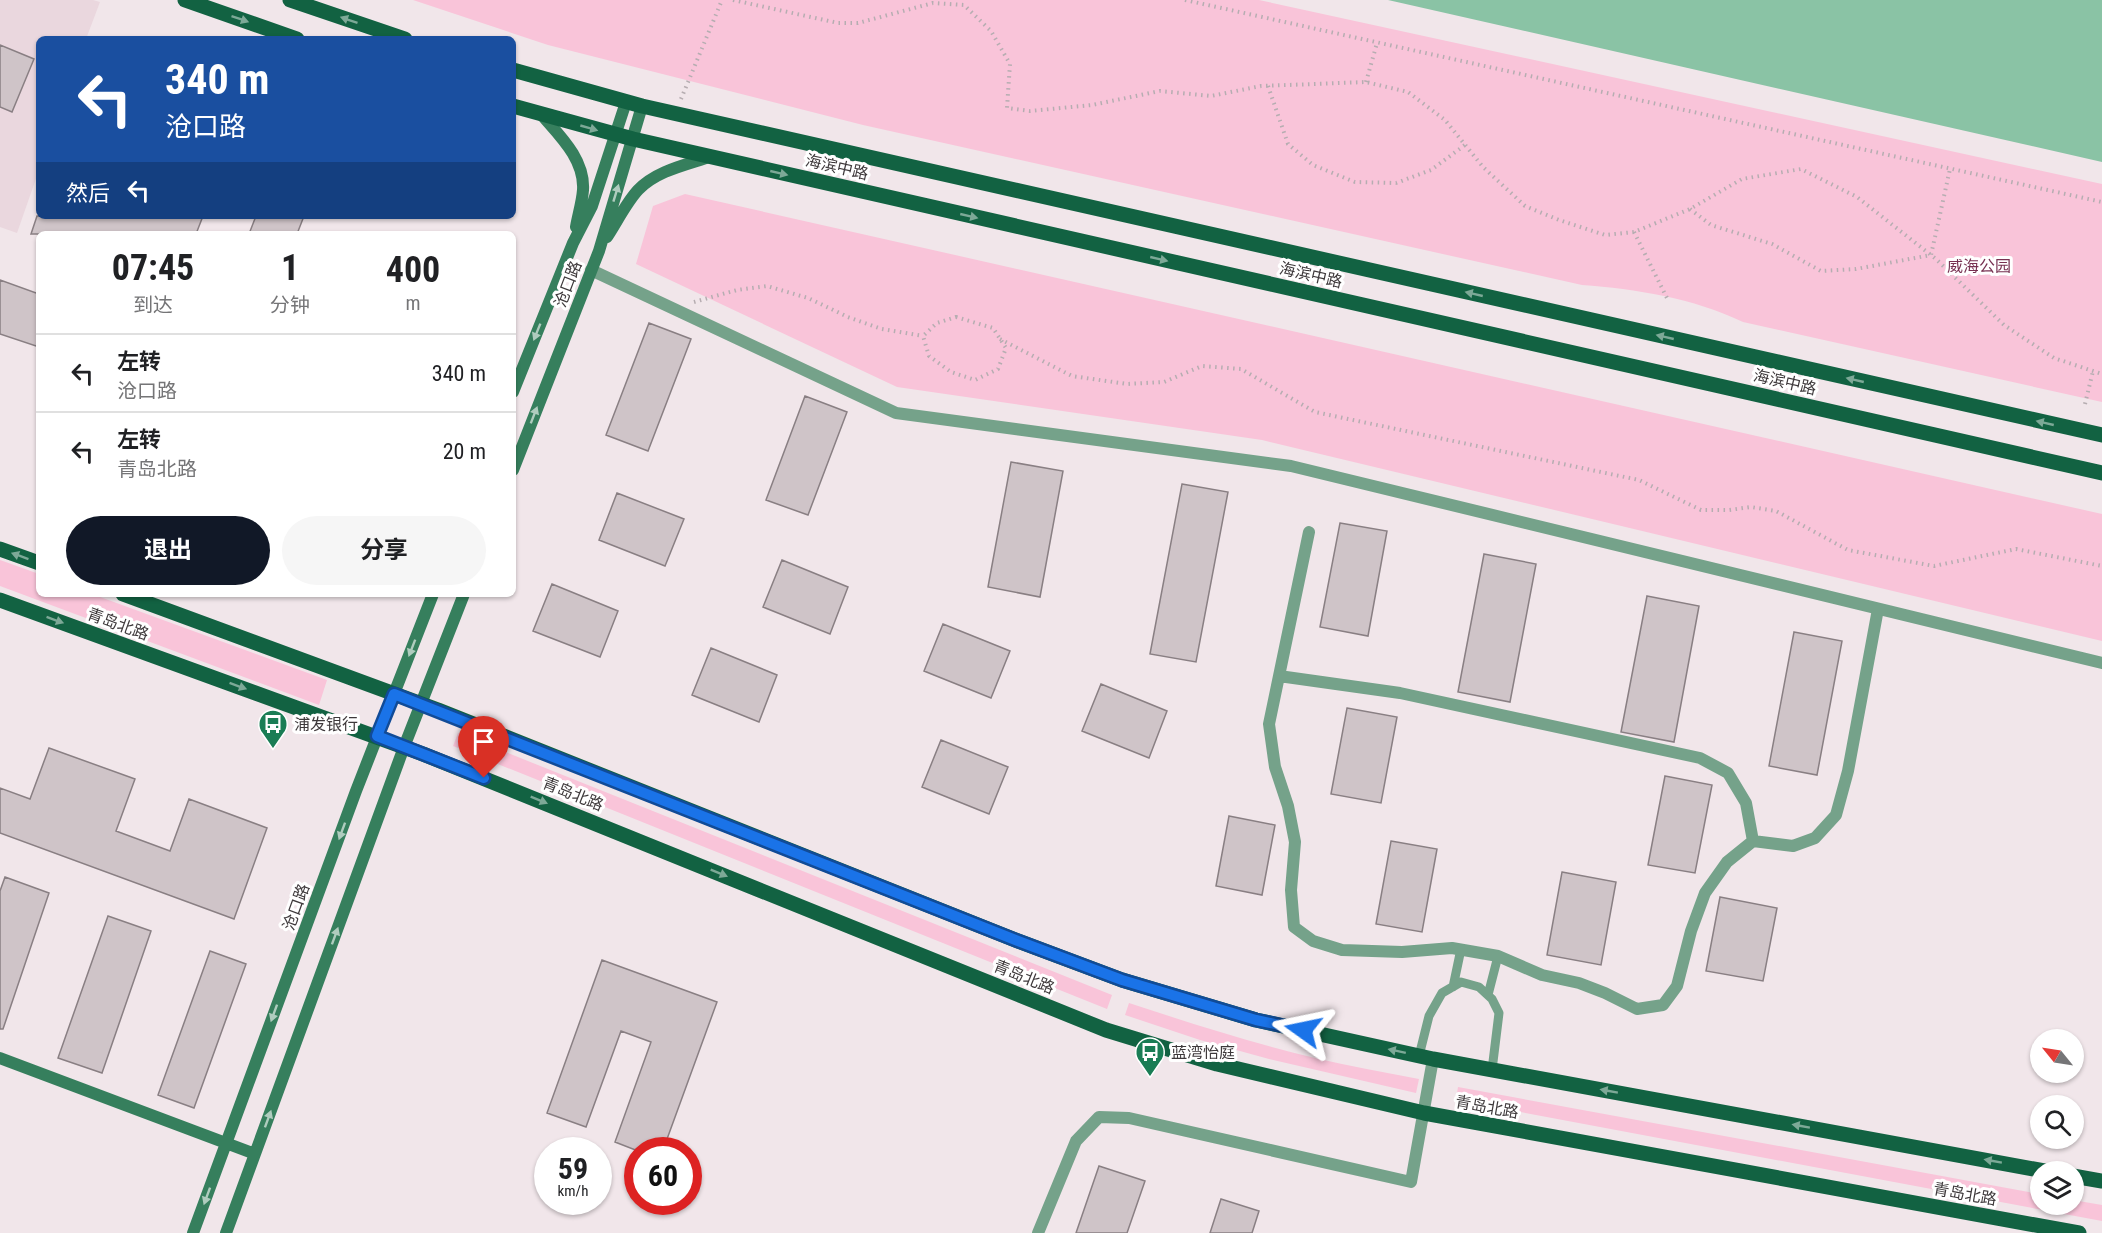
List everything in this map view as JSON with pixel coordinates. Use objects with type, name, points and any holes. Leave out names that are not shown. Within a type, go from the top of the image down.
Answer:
[{"type":"main road","points":[[185,0],[288,36]]},
{"type":"main road","points":[[290,0],[396,36]]},
{"type":"main road","name":"海滨中路","points":[[516,71],[642,106],[2102,435]]},
{"type":"main road","name":"沧口路","points":[[516,385],[573,243],[592,206],[626,102]]},
{"type":"main road","name":"沧口路","points":[[516,462],[599,251],[642,106]]},
{"type":"main road","name":"海滨中路","points":[[516,107],[616,135],[709,157],[2102,473]]},
{"type":"main road","points":[[541,114],[568,146],[580,167],[583,189],[573,243]]},
{"type":"main road","points":[[599,251],[639,190],[653,178],[709,157]]},
{"type":"main road","points":[[0,549],[36,562]]},
{"type":"main road","name":"青岛北路","points":[[131,597],[421,704],[1007,937],[1122,980],[1256,1020],[1426,1058],[2030,1168]]},
{"type":"main road","name":"沧口路","points":[[193,1233],[377,736],[432,597]]},
{"type":"main road","points":[[226,1233],[421,704],[463,597]]},
{"type":"main road","name":"青岛北路","points":[[0,600],[377,736],[1106,1030],[1217,1064],[1424,1113],[2079,1233]]},
{"type":"main road","points":[[0,1058],[255,1154]]},
{"type":"main road","points":[[2084,1178],[2102,1181]]},
{"type":"street","points":[[591,270],[896,413],[1291,466],[2102,663]]},
{"type":"street","points":[[1309,532],[1269,724],[1275,768],[1288,806],[1295,842],[1291,890],[1294,927],[1313,941],[1342,950],[1402,952],[1452,948],[1498,956],[1542,975],[1579,983],[1637,1009],[1663,1005],[1677,986],[1691,931],[1705,894],[1727,862],[1753,841],[1793,846],[1815,838],[1836,815],[1848,771],[1878,609]]},
{"type":"street","points":[[1279,676],[1400,693],[1700,758],[1728,773],[1746,803],[1753,841]]},
{"type":"street","points":[[1038,1233],[1076,1141],[1099,1117],[1129,1118],[1411,1182],[1424,1113],[1426,1058]]},
{"type":"lane","points":[[1454,987],[1461,949]]},
{"type":"lane","points":[[1488,995],[1498,956]]},
{"type":"lane","points":[[1426,1058],[1429,1016],[1442,993],[1461,982],[1479,987],[1492,999],[1499,1013],[1492,1070]]},
{"type":"path","points":[[674,113],[722,0]]},
{"type":"path","points":[[733,0],[838,23],[858,23],[933,3],[964,5],[991,31],[1010,64],[1007,108],[1018,110],[1030,111],[1092,105],[1160,91],[1211,96],[1268,86],[1366,82],[1408,92],[1445,120],[1483,167],[1526,206],[1558,220],[1605,235],[1634,232],[1690,209],[1742,179],[1801,168],[1857,197],[1931,255],[2004,325],[2054,358],[2102,374]]},
{"type":"path","points":[[1185,0],[2102,202]]},
{"type":"path","points":[[1366,82],[1377,44]]},
{"type":"path","points":[[1268,86],[1288,144],[1313,165],[1355,182],[1396,183],[1431,170],[1465,145]]},
{"type":"path","points":[[1931,255],[1950,169]]},
{"type":"path","points":[[1690,209],[1711,225],[1772,244],[1821,271],[1856,269],[1931,255]]},
{"type":"path","points":[[1634,232],[1667,298]]},
{"type":"path","points":[[673,308],[737,290],[767,286],[808,298],[848,317],[882,329],[923,336]]},
{"type":"path","points":[[956,317],[993,328],[1006,348],[998,369],[975,380],[951,372],[929,356],[923,336],[937,323],[956,317]]},
{"type":"path","points":[[1000,339],[1072,376],[1127,384],[1164,382],[1202,366],[1241,369],[1315,412],[1638,480],[1701,510],[1751,507],[1776,511],[1848,550],[1934,566],[2016,549],[2102,566]]},
{"type":"path","points":[[2085,404],[2093,371]]},
{"type":"shaded area","points":[[0,0],[93,0],[100,2],[87,36],[36,36],[36,179],[17,233],[0,227]]},
{"type":"shaded area","points":[[1388,0],[2102,0],[2102,162]]},
{"type":"green space","name":"威海公园","points":[[413,0],[1259,0],[2102,184],[2102,402],[1743,322],[1704,307],[1664,296],[1582,285],[863,125],[548,45]]},
{"type":"green space","points":[[685,194],[2102,514],[2102,641],[1262,440],[897,387],[636,264],[653,206]]},
{"type":"green space","points":[[0,560],[36,573],[36,597],[100,597],[327,680],[319,705],[0,586]]},
{"type":"green space","points":[[458,733],[1112,995],[1107,1009],[453,746]]},
{"type":"green space","points":[[1129,1003],[1291,1052],[1419,1079],[1416,1093],[1269,1059],[1200,1040],[1125,1015]]},
{"type":"green space","points":[[1458,1087],[2030,1192],[2030,1208],[1456,1100]]},
{"type":"green space","points":[[2084,1202],[2102,1205],[2102,1221],[2070,1215],[2084,1215]]},
{"type":"building","points":[[0,45],[34,59],[12,112],[0,107]]},
{"type":"building","points":[[36,219],[202,219],[197,231],[36,231],[36,234],[31,234]]},
{"type":"building","points":[[255,219],[303,219],[298,231],[250,231]]},
{"type":"building","points":[[0,280],[36,293],[36,346],[0,334]]},
{"type":"building","points":[[649,323],[691,339],[648,451],[606,435]]},
{"type":"building","points":[[805,396],[847,412],[808,515],[766,500]]},
{"type":"building","points":[[1011,462],[1063,471],[1040,597],[988,587]]},
{"type":"building","points":[[1182,484],[1228,492],[1196,662],[1150,654]]},
{"type":"building","points":[[617,493],[684,519],[665,566],[599,540]]},
{"type":"building","points":[[1340,523],[1387,531],[1368,636],[1320,627]]},
{"type":"building","points":[[1484,554],[1536,564],[1510,702],[1458,692]]},
{"type":"building","points":[[782,560],[848,587],[830,634],[763,607]]},
{"type":"building","points":[[552,584],[618,611],[600,657],[533,631]]},
{"type":"building","points":[[1647,596],[1699,606],[1674,742],[1621,732]]},
{"type":"building","points":[[943,624],[1010,651],[991,698],[924,671]]},
{"type":"building","points":[[1794,632],[1842,641],[1817,775],[1769,766]]},
{"type":"building","points":[[711,648],[777,675],[759,722],[692,695]]},
{"type":"building","points":[[1101,684],[1167,711],[1149,758],[1082,731]]},
{"type":"building","points":[[1347,708],[1397,717],[1381,803],[1331,794]]},
{"type":"building","points":[[941,740],[1008,767],[989,814],[922,787]]},
{"type":"building","points":[[49,748],[135,779],[116,831],[170,851],[189,799],[267,828],[234,919],[0,833],[0,788],[30,799]]},
{"type":"building","points":[[1665,776],[1712,785],[1695,873],[1648,865]]},
{"type":"building","points":[[1229,816],[1275,825],[1262,895],[1216,886]]},
{"type":"building","points":[[1391,841],[1437,849],[1422,932],[1376,924]]},
{"type":"building","points":[[1562,872],[1616,882],[1601,965],[1547,955]]},
{"type":"building","points":[[5,877],[49,893],[3,1029],[0,1029],[0,891]]},
{"type":"building","points":[[1720,897],[1777,908],[1763,981],[1706,971]]},
{"type":"building","points":[[108,916],[151,931],[102,1073],[58,1058]]},
{"type":"building","points":[[210,951],[246,964],[194,1108],[158,1095]]},
{"type":"building","points":[[602,960],[717,1002],[668,1137],[624,1137],[624,1146],[615,1142],[651,1042],[621,1031],[586,1127],[547,1113]]},
{"type":"building","points":[[1099,1166],[1145,1181],[1127,1233],[1076,1233]]},
{"type":"building","points":[[1221,1199],[1259,1211],[1252,1233],[1210,1233]]},
{"type":"place","name":"浦发银行","points":[[273,750]]},
{"type":"place","name":"蓝湾怡庭","points":[[1150,1078]]},
{"type":"route","points":[[484,778],[377,736],[394,694],[1122,980],[1256,1020],[1303,1030]]}]
